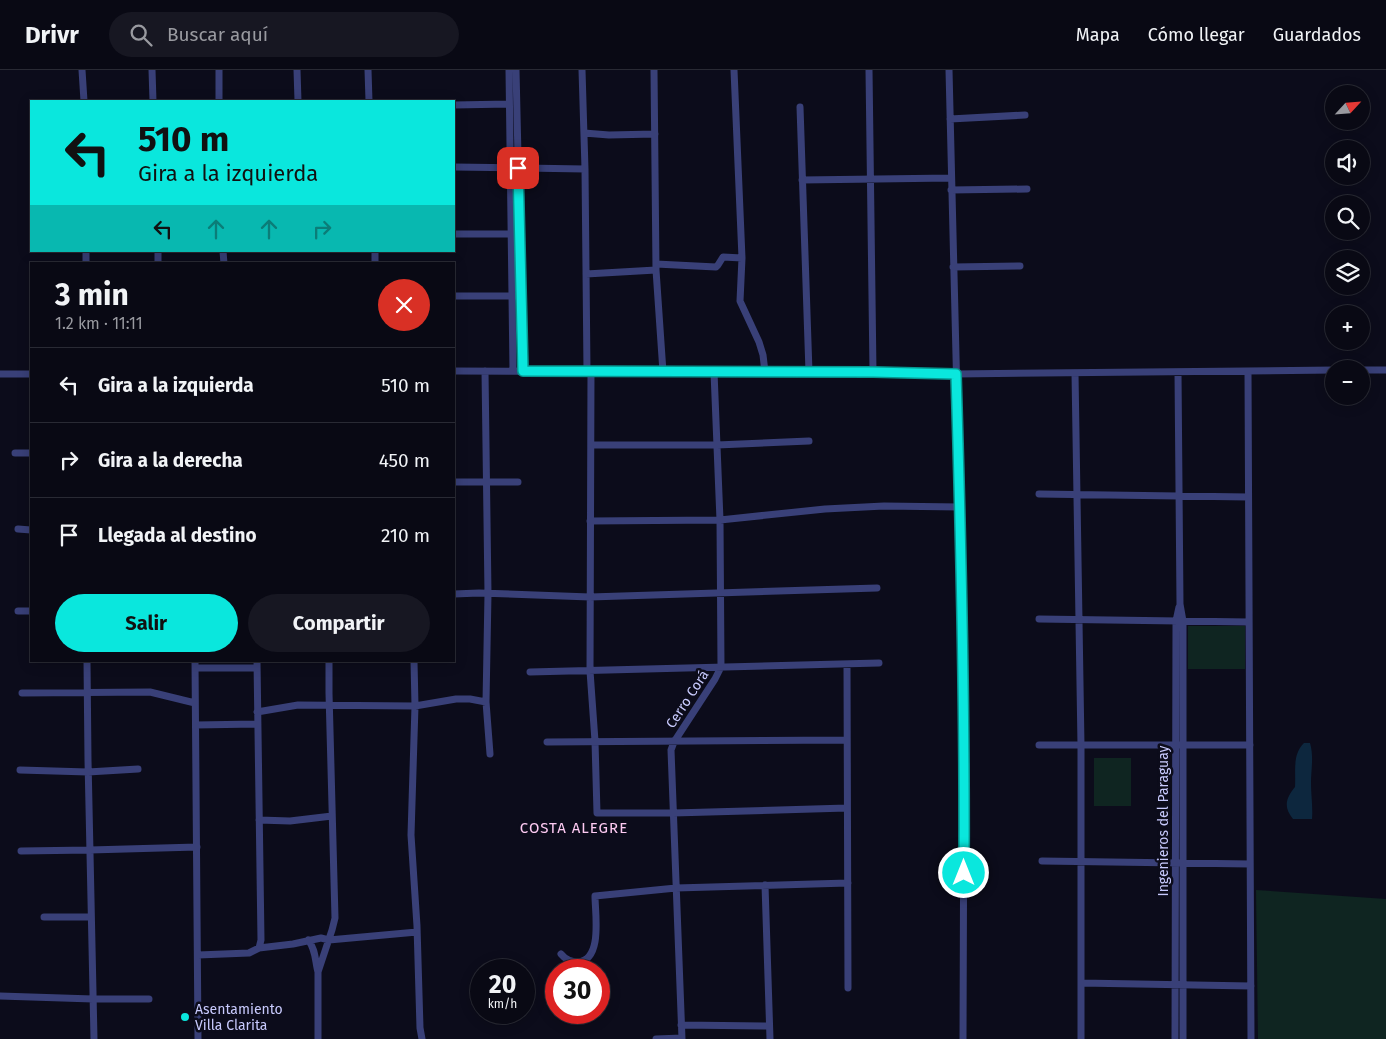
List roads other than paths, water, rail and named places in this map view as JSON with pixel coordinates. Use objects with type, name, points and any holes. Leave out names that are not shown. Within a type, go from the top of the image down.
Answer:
[{"type":"street","points":[[82,70],[84,100]]},
{"type":"street","points":[[152,70],[153,100]]},
{"type":"street","points":[[219,70],[220,100]]},
{"type":"street","points":[[297,70],[298,100]]},
{"type":"street","points":[[368,70],[369,100]]},
{"type":"street","points":[[509,70],[509,104],[514,168],[523,371]]},
{"type":"street","points":[[514,371],[511,234],[516,70]]},
{"type":"street","points":[[582,70],[591,444],[590,671],[595,741],[597,813],[673,813],[847,808]]},
{"type":"street","points":[[654,70],[656,267],[663,372]]},
{"type":"street","points":[[734,70],[742,258],[740,302],[759,342],[765,372]]},
{"type":"street","points":[[868,70],[873,372]]},
{"type":"street","points":[[949,70],[964,756],[963,1039]]},
{"type":"street","points":[[455,104],[509,104]]},
{"type":"street","points":[[800,107],[809,372]]},
{"type":"street","points":[[950,119],[1025,115]]},
{"type":"street","points":[[584,133],[609,135],[655,134]]},
{"type":"street","points":[[455,168],[585,169]]},
{"type":"street","points":[[802,180],[951,178]]},
{"type":"street","points":[[951,190],[1027,189]]},
{"type":"street","points":[[455,234],[511,234]]},
{"type":"street","points":[[586,274],[656,267],[716,266],[723,257],[742,258]]},
{"type":"street","points":[[953,267],[1020,266]]},
{"type":"street","points":[[455,296],[520,296]]},
{"type":"street","points":[[455,371],[873,372],[956,374],[1325,370]]},
{"type":"street","points":[[1370,370],[1386,370]]},
{"type":"street","points":[[485,371],[488,594],[486,702],[490,754]]},
{"type":"street","points":[[1248,371],[1251,1039]]},
{"type":"street","name":"Cerro Corá","points":[[682,1038],[671,750],[674,742],[721,667],[720,520],[714,372]]},
{"type":"street","name":"Ingenieros del Paraguay","points":[[1175,1039],[1179,985],[1180,604],[1178,372]]},
{"type":"street","points":[[1075,373],[1079,619],[1081,1039]]},
{"type":"street","points":[[0,374],[30,374]]},
{"type":"street","points":[[591,444],[717,445],[810,441]]},
{"type":"street","points":[[15,453],[30,453]]},
{"type":"street","points":[[455,482],[518,482]]},
{"type":"street","points":[[1039,494],[1248,497]]},
{"type":"street","points":[[590,521],[720,520],[825,509],[884,506],[960,507]]},
{"type":"street","points":[[18,529],[30,530]]},
{"type":"street","points":[[455,594],[590,598],[877,588]]},
{"type":"street","points":[[18,611],[30,612]]},
{"type":"street","points":[[1039,619],[1249,622]]},
{"type":"street","points":[[87,662],[94,1039]]},
{"type":"street","points":[[318,972],[335,918],[329,662]]},
{"type":"street","points":[[414,662],[415,706],[411,835],[418,932],[420,1028],[422,1039]]},
{"type":"street","points":[[530,672],[879,663]]},
{"type":"street","points":[[847,664],[848,988]]},
{"type":"street","points":[[198,1039],[195,665],[257,665],[261,940],[259,948]]},
{"type":"street","points":[[22,693],[150,692],[196,703]]},
{"type":"street","points":[[258,712],[290,705],[415,706],[456,699],[486,702]]},
{"type":"street","points":[[196,724],[258,724]]},
{"type":"street","points":[[546,742],[847,740]]},
{"type":"street","points":[[1039,745],[1250,745]]},
{"type":"street","points":[[20,770],[88,772],[138,769]]},
{"type":"street","points":[[259,820],[290,821],[332,816]]},
{"type":"street","points":[[21,851],[197,847]]},
{"type":"street","points":[[1042,861],[1250,864]]},
{"type":"street","points":[[561,954],[566,959],[575,962],[583,961],[592,953],[596,928],[596,896],[676,888],[848,883]]},
{"type":"street","points":[[765,885],[770,1039]]},
{"type":"street","points":[[44,917],[91,917]]},
{"type":"street","points":[[198,955],[249,953],[259,948],[321,938],[329,940],[418,932]]},
{"type":"street","points":[[308,940],[312,945],[318,972],[318,1039]]},
{"type":"street","points":[[1081,983],[1251,986]]},
{"type":"street","name":"Ingenieros del Paraguay","points":[[1179,985],[1183,1039]]},
{"type":"street","points":[[0,996],[148,999]]},
{"type":"street","points":[[681,1025],[769,1026]]},
{"type":"street","points":[[656,1039],[682,1038]]},
{"type":"water","points":[[1304,743],[1310,743],[1312,753],[1312,819],[1293,819],[1288,810],[1287,803],[1289,795],[1295,787],[1296,758]]},
{"type":"place","name":"Asentamiento Villa Clarita","points":[[185,1017]]},
{"type":"district","name":"COSTA ALEGRE","points":[[574,828]]}]
